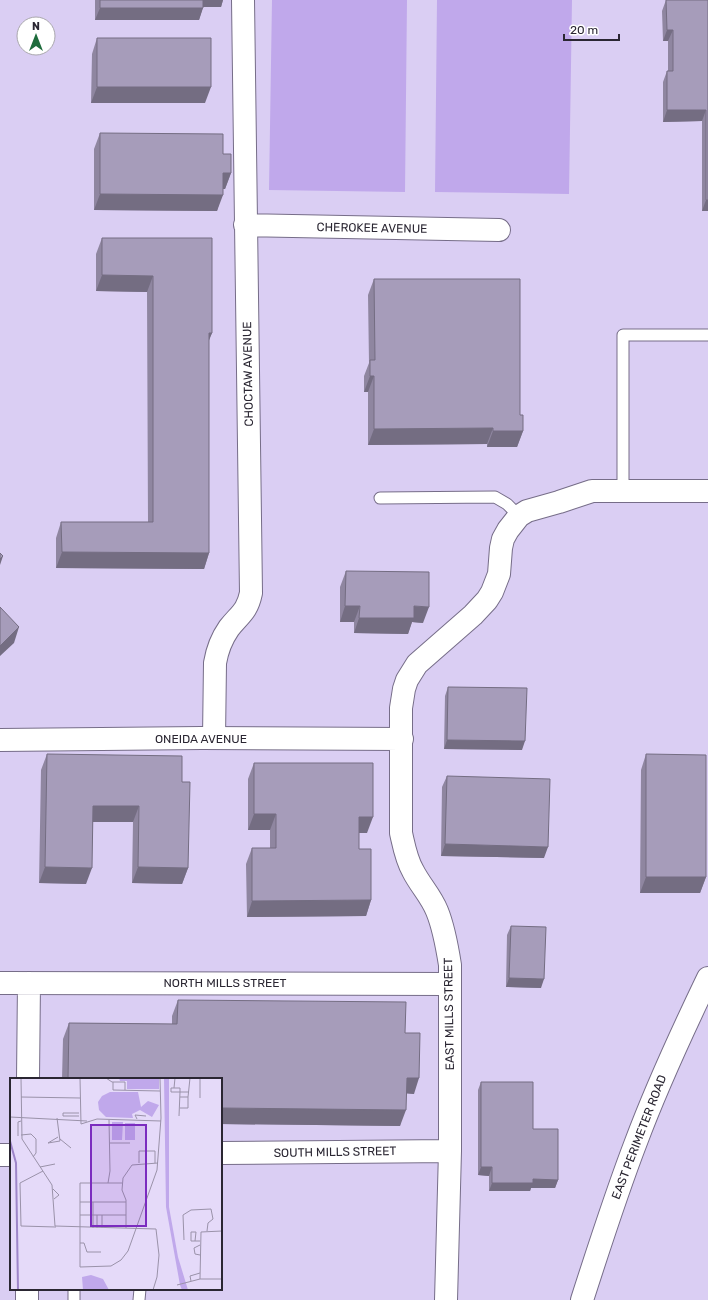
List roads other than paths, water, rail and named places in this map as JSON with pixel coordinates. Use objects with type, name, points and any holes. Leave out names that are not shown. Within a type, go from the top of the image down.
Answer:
[{"type":"street","name":"CHOCTAW AVENUE","points":[[214,738],[215,663],[217,653],[224,636],[245,611],[249,603],[251,593],[243,0]]},
{"type":"street","name":"CHEROKEE AVENUE","points":[[245,225],[499,230]]},
{"type":"street","points":[[519,516],[536,507],[559,502],[592,491],[708,490]]},
{"type":"street","name":"EAST MILLS STREET","points":[[446,1300],[450,1151],[450,965],[446,937],[437,911],[428,893],[412,870],[405,852],[401,832],[401,708],[407,680],[417,664],[473,615],[487,600],[492,592],[499,574],[503,539],[519,516]]},
{"type":"street","name":"ONEIDA AVENUE","points":[[0,740],[214,738],[402,739]]},
{"type":"street","name":"EAST PERIMETER ROAD","points":[[582,1300],[636,1142],[667,1066],[708,978]]},
{"type":"street","name":"NORTH MILLS STREET","points":[[0,983],[450,984]]},
{"type":"street","points":[[28,1078],[29,983]]},
{"type":"street","name":"SOUTH MILLS STREET","points":[[222,1154],[450,1151]]},
{"type":"lane","points":[[623,491],[623,336],[708,336]]},
{"type":"lane","points":[[380,498],[495,497],[507,504],[519,516]]},
{"type":"lane","points":[[139,1300],[140,1290]]}]
